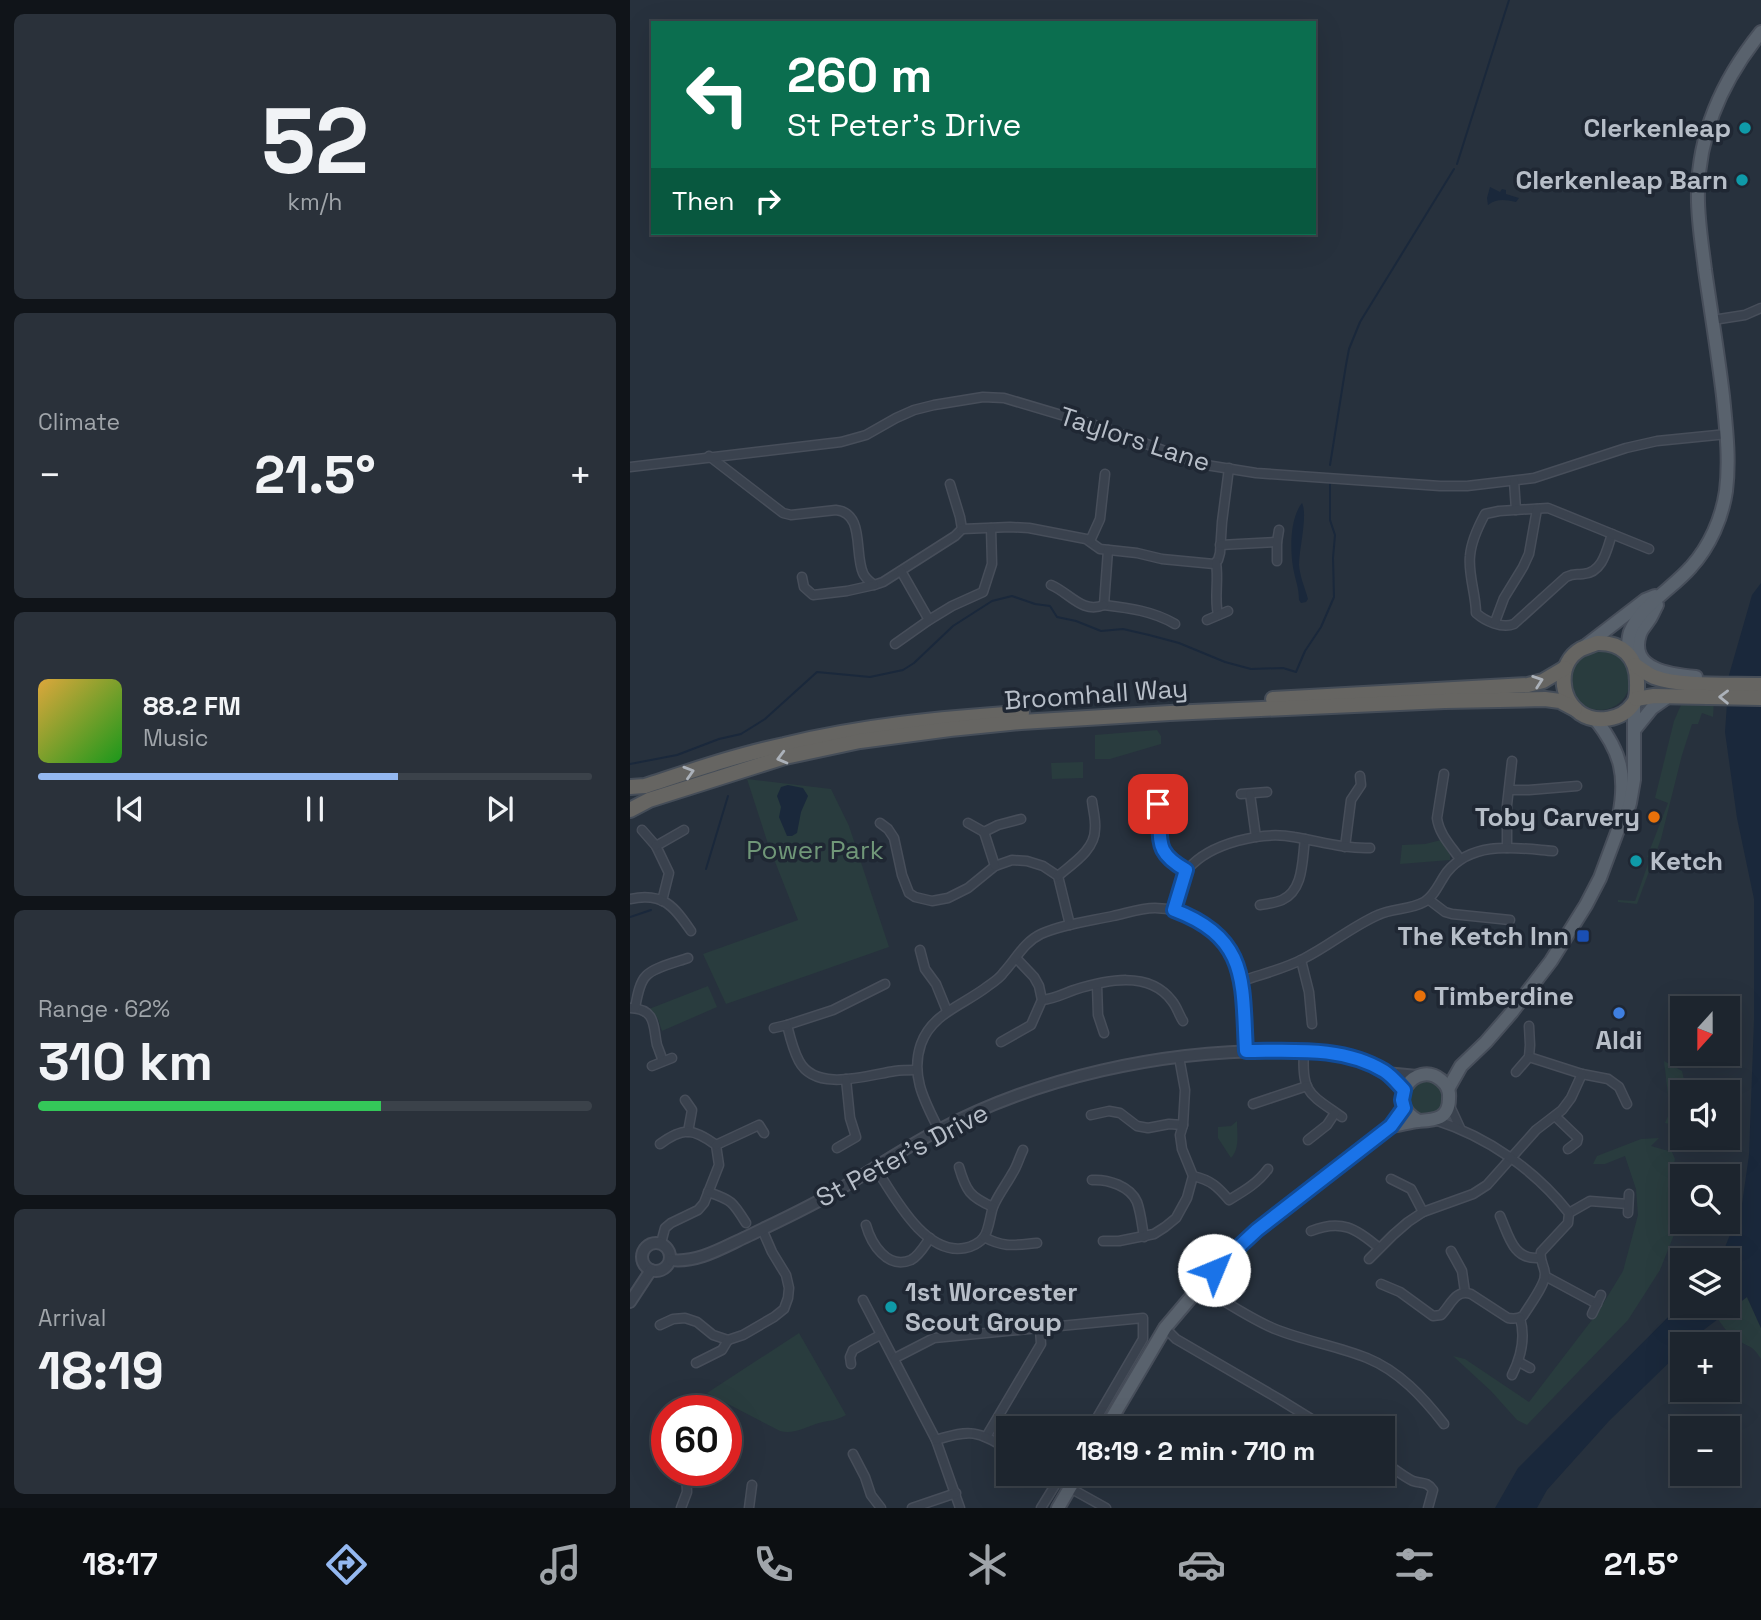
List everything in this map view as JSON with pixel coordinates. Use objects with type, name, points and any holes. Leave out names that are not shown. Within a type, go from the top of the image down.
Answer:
[{"type":"highway","points":[[1761,685],[1663,680],[1651,676],[1606,643],[1597,643],[1581,649],[1565,668],[1563,682],[1566,695],[1575,709],[1596,720],[1607,720],[1635,701],[1654,696],[1761,698]]},
{"type":"highway","points":[[1631,659],[1637,675],[1635,701]]},
{"type":"highway","name":"Broomhall Way","points":[[630,788],[645,786],[782,745],[883,726],[1044,711],[1528,685],[1543,681],[1565,668]]},
{"type":"highway","name":"Broomhall Way","points":[[630,810],[649,800],[785,757],[860,741],[950,729],[1170,713],[1445,701],[1545,699],[1560,701],[1575,709]]},
{"type":"main road","points":[[1631,659],[1630,633],[1663,592],[1693,566],[1707,545],[1722,511],[1728,462],[1727,434],[1698,216],[1698,190],[1702,150],[1711,118],[1725,85],[1744,52],[1761,32]]},
{"type":"main road","points":[[1581,649],[1645,600],[1663,592]]},
{"type":"main road","points":[[1663,592],[1639,636],[1640,655],[1645,662],[1658,670],[1698,680]]},
{"type":"main road","points":[[1634,730],[1652,708],[1669,696]]},
{"type":"main road","points":[[1448,1089],[1461,1066],[1513,1012],[1551,961],[1600,878],[1630,803],[1634,780],[1635,701]]},
{"type":"main road","points":[[1596,720],[1613,745],[1621,766],[1623,785],[1619,827]]},
{"type":"main road","points":[[1419,1121],[1404,1108],[1402,1100],[1408,1083],[1417,1076],[1435,1076],[1461,1066]]},
{"type":"main road","points":[[1391,1126],[1435,1120],[1446,1112],[1450,1097],[1448,1089],[1435,1076]]},
{"type":"main road","points":[[1113,1416],[1165,1328],[1200,1286],[1257,1230],[1391,1126],[1404,1108]]},
{"type":"main road","points":[[1058,1508],[1063,1486]]},
{"type":"street","points":[[1713,320],[1745,315],[1761,308]]},
{"type":"street","name":"Taylors Lane","points":[[630,467],[841,442],[866,435],[914,410],[983,397],[1014,400],[1105,428],[1206,466],[1256,473],[1440,486],[1467,486],[1534,478],[1626,448],[1657,441],[1727,434]]},
{"type":"street","points":[[709,456],[783,513],[791,515],[836,510],[850,516],[855,523],[861,568],[864,576],[874,585]]},
{"type":"street","points":[[1218,615],[1216,563],[1220,554],[1229,468]]},
{"type":"street","points":[[1090,541],[1100,519],[1105,474]]},
{"type":"street","points":[[1514,481],[1516,510]]},
{"type":"street","points":[[802,577],[804,587],[813,595],[874,585],[901,571],[955,536],[961,529],[950,484]]},
{"type":"street","points":[[1612,534],[1603,561],[1585,574],[1577,573],[1566,577],[1514,624],[1504,626],[1482,618],[1476,612],[1469,557],[1485,514],[1499,510],[1548,508],[1650,549]]},
{"type":"street","points":[[1494,622],[1528,554],[1537,509]]},
{"type":"street","points":[[895,644],[952,606],[983,592],[992,565],[991,528]]},
{"type":"street","points":[[961,529],[1029,528],[1086,539],[1100,549],[1162,559],[1216,563]]},
{"type":"street","points":[[1277,561],[1279,530]]},
{"type":"street","points":[[1220,545],[1277,542]]},
{"type":"street","points":[[1104,605],[1108,550]]},
{"type":"street","points":[[901,571],[929,620]]},
{"type":"street","points":[[1051,585],[1089,608],[1104,605],[1144,611],[1175,624]]},
{"type":"street","points":[[1207,620],[1228,611]]},
{"type":"street","points":[[1507,848],[1507,805],[1513,761]]},
{"type":"street","points":[[1444,774],[1438,824],[1460,859]]},
{"type":"street","points":[[1161,782],[1149,787],[1158,809],[1161,848],[1165,855],[1186,870]]},
{"type":"street","points":[[1345,847],[1352,800],[1364,783]]},
{"type":"street","points":[[1510,790],[1577,786]]},
{"type":"street","points":[[1256,836],[1245,794],[1267,792]]},
{"type":"street","points":[[1058,876],[1085,852],[1094,838],[1096,827],[1091,801]]},
{"type":"street","points":[[984,832],[1021,819]]},
{"type":"street","points":[[888,829],[894,820]]},
{"type":"street","points":[[880,823],[894,838],[902,876],[908,890],[915,897],[932,901],[948,898],[968,888],[995,866],[1012,860],[1027,861],[1043,866],[1058,876],[1070,925]]},
{"type":"street","points":[[968,823],[984,832],[995,866]]},
{"type":"street","points":[[656,846],[684,830]]},
{"type":"street","points":[[642,831],[656,846],[670,873],[662,901]]},
{"type":"street","points":[[1174,910],[1186,870],[1214,850],[1237,841],[1256,836],[1291,836],[1355,849],[1370,848]]},
{"type":"street","points":[[1270,914],[1264,904],[1280,902],[1296,888],[1306,839]]},
{"type":"street","points":[[1242,981],[1301,960],[1384,912],[1411,907],[1428,900],[1447,872],[1460,859],[1471,853],[1490,848],[1507,848],[1535,854],[1553,850]]},
{"type":"street","points":[[630,899],[640,897],[662,901],[678,911],[691,931]]},
{"type":"street","points":[[1428,900],[1444,912],[1452,914],[1510,920]]},
{"type":"street","points":[[939,1130],[924,1100],[917,1070],[922,1042],[930,1026],[947,1011],[988,987],[1003,974],[1024,947],[1039,935],[1070,925],[1156,908],[1174,910],[1204,924],[1229,947],[1242,981],[1246,1051]]},
{"type":"street","points":[[920,950],[925,969],[936,984],[947,1011]]},
{"type":"street","points":[[652,1066],[668,1060],[657,1042],[653,1022],[646,1013],[632,1008],[646,976],[688,958]]},
{"type":"street","points":[[1001,1042],[1031,1025],[1042,1000],[1034,976],[1016,958]]},
{"type":"street","points":[[1301,960],[1309,992],[1312,1024]]},
{"type":"street","points":[[1042,1000],[1124,979],[1142,981],[1159,989],[1172,1001],[1181,1018],[1170,1020]]},
{"type":"street","points":[[774,1028],[832,1010],[885,984]]},
{"type":"street","points":[[1097,985],[1098,1015],[1104,1033]]},
{"type":"street","points":[[787,1025],[800,1064],[810,1074],[823,1078],[846,1079],[898,1070],[917,1070]]},
{"type":"street","points":[[1031,1025],[1038,1032]]},
{"type":"street","points":[[1516,1072],[1529,1057],[1528,1026]]},
{"type":"street","name":"St Peter's Drive","points":[[651,1270],[664,1270],[671,1260],[700,1258],[762,1229],[840,1189],[939,1130],[988,1107],[1085,1075],[1179,1057],[1246,1051],[1304,1051],[1340,1054],[1364,1061],[1386,1073],[1404,1090]]},
{"type":"street","points":[[1304,1051],[1302,1070],[1307,1086],[1315,1099],[1338,1115],[1308,1140]]},
{"type":"street","points":[[1103,1241],[1119,1241],[1154,1234],[1176,1218],[1187,1198],[1193,1176],[1182,1149],[1185,1090],[1179,1057]]},
{"type":"street","points":[[1529,1057],[1608,1079],[1619,1087],[1627,1104]]},
{"type":"street","name":"St Peter's Drive","points":[[1386,1073],[1417,1076]]},
{"type":"street","points":[[1369,1259],[1408,1222],[1423,1212],[1481,1191],[1536,1130],[1562,1110],[1583,1074]]},
{"type":"street","points":[[837,1148],[856,1137],[850,1118],[846,1079]]},
{"type":"street","points":[[1619,1087],[1627,1081]]},
{"type":"street","points":[[1253,1104],[1307,1086]]},
{"type":"street","points":[[685,1100],[692,1110],[688,1132]]},
{"type":"street","points":[[1449,1104],[1460,1128]]},
{"type":"street","points":[[1091,1115],[1108,1111],[1120,1113],[1138,1126],[1148,1128],[1169,1124],[1183,1125]]},
{"type":"street","points":[[1555,1116],[1578,1138]]},
{"type":"street","points":[[1381,1284],[1395,1289],[1433,1316],[1441,1315],[1457,1295],[1465,1292],[1508,1318],[1520,1318],[1543,1283],[1545,1276],[1539,1258],[1542,1250],[1568,1223],[1569,1213],[1537,1178],[1511,1157],[1460,1128],[1435,1120]]},
{"type":"street","points":[[716,1145],[759,1125],[764,1133]]},
{"type":"street","points":[[658,1145],[680,1131],[688,1132],[705,1137],[716,1145],[719,1155],[719,1165],[704,1203],[698,1210],[665,1228],[661,1243]]},
{"type":"street","points":[[1568,1150],[1578,1138],[1587,1135]]},
{"type":"street","points":[[875,1167],[916,1227],[945,1246],[960,1249],[971,1247],[984,1237],[993,1207],[1013,1174],[1023,1150]]},
{"type":"street","points":[[959,1167],[969,1194],[993,1207]]},
{"type":"street","points":[[1222,1206],[1253,1185],[1268,1168]]},
{"type":"street","points":[[1193,1176],[1206,1179],[1229,1200]]},
{"type":"street","points":[[1391,1179],[1411,1189],[1423,1212]]},
{"type":"street","points":[[1092,1180],[1113,1183],[1129,1192],[1137,1203],[1144,1237]]},
{"type":"street","points":[[708,1192],[734,1204],[746,1223]]},
{"type":"street","points":[[1569,1213],[1590,1201],[1628,1208],[1629,1194]]},
{"type":"street","points":[[1500,1216],[1516,1250],[1526,1257],[1539,1258]]},
{"type":"street","points":[[1311,1231],[1322,1231],[1333,1224],[1358,1232],[1379,1248]]},
{"type":"street","points":[[866,1225],[881,1254],[897,1261],[906,1261],[917,1256],[930,1238]]},
{"type":"street","points":[[660,1325],[673,1319],[685,1318],[697,1322],[713,1335],[728,1340],[743,1335],[784,1309],[789,1288],[786,1275],[762,1229]]},
{"type":"street","points":[[984,1237],[997,1244],[1009,1246],[1037,1242]]},
{"type":"street","points":[[630,1302],[651,1270],[643,1262],[642,1254],[646,1245],[661,1243],[669,1249],[671,1260]]},
{"type":"street","points":[[1450,1256],[1462,1271],[1465,1292]]},
{"type":"street","points":[[1545,1276],[1599,1299],[1592,1314]]},
{"type":"street","points":[[1395,1289],[1401,1280]]},
{"type":"street","points":[[1200,1286],[1273,1328],[1362,1356],[1385,1367],[1417,1392],[1444,1424]]},
{"type":"street","points":[[863,1300],[936,1440],[960,1508]]},
{"type":"street","points":[[895,1358],[934,1338],[1143,1318],[1143,1339],[1098,1416]]},
{"type":"street","points":[[1512,1375],[1519,1362],[1524,1329],[1520,1318]]},
{"type":"street","points":[[986,1437],[1041,1344],[1040,1328]]},
{"type":"street","points":[[1165,1328],[1176,1339],[1307,1416]]},
{"type":"street","points":[[851,1364],[853,1350],[880,1335]]},
{"type":"street","points":[[696,1363],[722,1350],[728,1340]]},
{"type":"street","points":[[1519,1362],[1530,1368]]},
{"type":"street","points":[[936,1440],[954,1434],[974,1432],[996,1443]]},
{"type":"street","points":[[853,1454],[871,1495],[881,1508]]},
{"type":"street","points":[[1395,1468],[1409,1480],[1430,1485],[1433,1490],[1428,1508]]},
{"type":"street","points":[[748,1508],[752,1485]]},
{"type":"street","points":[[681,1508],[687,1486]]},
{"type":"street","points":[[1041,1508],[1059,1486]]},
{"type":"street","points":[[1073,1486],[1106,1508]]},
{"type":"street","points":[[912,1508],[956,1493]]},
{"type":"green space","points":[[1594,650],[1606,650],[1625,663],[1630,680],[1628,692],[1617,705],[1606,710],[1594,710],[1575,697],[1570,686],[1570,674],[1583,655]]},
{"type":"green space","points":[[1714,701],[1713,717],[1702,713],[1698,724],[1692,724],[1661,839],[1637,904],[1618,902],[1635,901],[1650,858],[1647,857],[1668,803],[1655,798],[1674,721],[1681,705]]},
{"type":"green space","points":[[1157,730],[1161,736],[1161,744],[1110,759],[1095,759],[1095,735]]},
{"type":"green space","points":[[1083,762],[1083,778],[1052,779],[1051,763]]},
{"type":"green space","name":"Power Park","points":[[747,779],[831,789],[849,826],[889,947],[726,1004],[703,954],[798,920],[768,844]]},
{"type":"green space","points":[[1441,840],[1450,854],[1450,860],[1400,864],[1402,845]]},
{"type":"green space","points":[[708,986],[717,1007],[662,1031],[658,1019],[649,1009]]},
{"type":"green space","points":[[1664,1061],[1682,1071],[1684,1080],[1670,1080],[1670,1112]]},
{"type":"green space","points":[[1424,1080],[1436,1085],[1444,1099],[1440,1110],[1435,1114],[1423,1116],[1409,1107],[1409,1097],[1414,1085]]},
{"type":"green space","points":[[1237,1121],[1237,1146],[1231,1158],[1218,1138],[1218,1127],[1231,1126]]},
{"type":"green space","points":[[1659,1138],[1651,1146],[1672,1152],[1675,1159],[1674,1164],[1670,1164],[1670,1234],[1674,1234],[1660,1270],[1628,1320],[1527,1425],[1517,1420],[1491,1391],[1453,1356],[1465,1359],[1529,1402],[1598,1312],[1623,1271],[1638,1215],[1636,1189],[1625,1156],[1605,1164],[1593,1164],[1597,1156],[1641,1139]]},
{"type":"green space","points":[[1246,1249],[1249,1254],[1225,1295],[1215,1286],[1214,1281]]},
{"type":"green space","points":[[1747,1297],[1761,1328],[1761,1359],[1754,1349],[1740,1341],[1740,1332],[1728,1332],[1718,1319],[1740,1318],[1740,1302]]},
{"type":"green space","points":[[799,1333],[846,1415],[785,1432],[742,1411],[742,1395],[707,1393]]},
{"type":"water","points":[[1490,187],[1500,192],[1502,189],[1506,190],[1506,194],[1519,198],[1516,202],[1498,200],[1488,205]]},
{"type":"water","points":[[1302,503],[1304,524],[1299,565],[1308,599],[1301,603],[1291,542],[1295,517]]},
{"type":"water","points":[[1761,583],[1761,1328],[1747,1297],[1740,1302],[1740,1248],[1725,1248],[1730,1234],[1740,1234],[1740,1209],[1749,1155],[1754,1020],[1754,899],[1737,818],[1725,732],[1729,675],[1752,595]]},
{"type":"water","points":[[788,785],[803,788],[808,796],[801,812],[797,833],[792,836],[787,836],[779,817],[781,807],[777,796],[781,787]]},
{"type":"water","points":[[1670,1315],[1670,1318],[1719,1318],[1701,1332],[1670,1332],[1670,1362],[1609,1421],[1547,1490],[1537,1508],[1495,1508],[1518,1468]]},
{"type":"waterway","points":[[1457,164],[1509,0]]},
{"type":"waterway","points":[[1330,465],[1349,349],[1360,322],[1454,169]]},
{"type":"waterway","points":[[630,764],[677,755],[719,739],[741,734],[765,719],[817,672],[870,677],[903,670],[953,626],[992,601],[1012,596],[1050,606],[1057,617],[1101,631],[1123,629],[1179,643],[1225,662],[1251,669],[1283,668],[1296,672],[1334,597],[1335,535],[1330,520],[1330,484]]},
{"type":"waterway","points":[[706,869],[728,796]]},
{"type":"waterway","points":[[630,917],[651,910]]},
{"type":"place","name":"Clerkenleap","points":[[1745,128]]},
{"type":"place","name":"Clerkenleap Barn","points":[[1742,180]]},
{"type":"place","name":"Toby Carvery","points":[[1654,817]]},
{"type":"place","name":"Ketch","points":[[1636,861]]},
{"type":"place","name":"The Ketch Inn","points":[[1583,936]]},
{"type":"place","name":"Timberdine","points":[[1420,996]]},
{"type":"place","name":"Aldi","points":[[1619,1013]]},
{"type":"place","name":"1st Worcester Scout Group","points":[[891,1307]]},
{"type":"route","points":[[1158,804],[1161,848],[1174,863],[1186,870],[1174,910],[1204,924],[1229,947],[1242,981],[1246,1051],[1340,1054],[1364,1061],[1386,1073],[1404,1090],[1404,1108],[1391,1126],[1257,1230],[1214,1270]]}]
